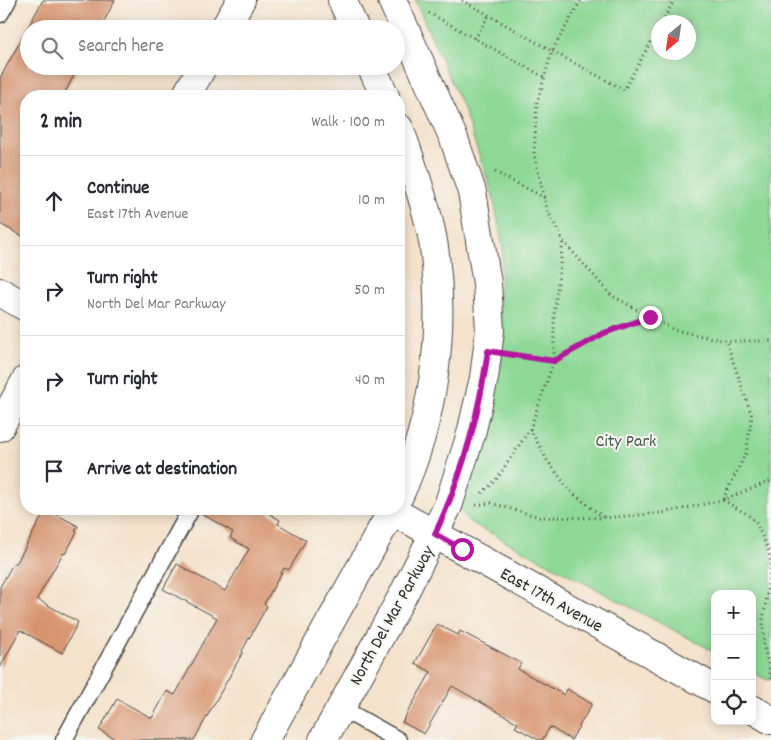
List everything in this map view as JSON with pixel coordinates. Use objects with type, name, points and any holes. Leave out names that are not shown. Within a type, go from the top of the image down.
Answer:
[{"type":"street","points":[[229,20],[240,0]]},
{"type":"street","points":[[342,0],[351,20]]},
{"type":"street","name":"North Del Mar Parkway","points":[[393,3],[401,20]]},
{"type":"street","name":"North Del Mar Parkway","points":[[322,740],[435,534],[448,506],[471,434],[488,351],[490,330],[487,283],[472,192],[454,139],[405,30]]},
{"type":"street","points":[[189,90],[198,75]]},
{"type":"street","points":[[375,75],[382,90]]},
{"type":"street","points":[[405,146],[424,202],[435,253],[439,294],[437,342],[432,388],[414,463],[405,481]]},
{"type":"street","points":[[0,292],[20,304]]},
{"type":"street","points":[[0,427],[20,391]]},
{"type":"street","name":"East 17th Avenue","points":[[405,514],[435,534],[711,687]]},
{"type":"street","points":[[265,740],[388,515]]},
{"type":"street","points":[[756,712],[771,720]]},
{"type":"lane","points":[[0,14],[8,0]]},
{"type":"lane","points":[[64,740],[188,515]]},
{"type":"lane","points":[[341,708],[398,740]]},
{"type":"path","points":[[462,0],[624,90],[651,41]]},
{"type":"path","points":[[581,0],[552,51],[537,103],[534,154],[547,210],[563,241],[611,295],[674,330],[726,341],[771,341]]},
{"type":"path","points":[[666,15],[674,0]]},
{"type":"path","points":[[393,3],[408,1],[544,77]]},
{"type":"path","points":[[475,39],[488,15]]},
{"type":"path","points":[[487,168],[545,198]]},
{"type":"path","points":[[481,494],[496,480],[530,429],[554,361],[554,315],[563,241]]},
{"type":"path","points":[[488,351],[554,361],[604,333],[650,317]]},
{"type":"path","points":[[723,500],[746,453],[752,416],[726,341]]},
{"type":"path","points":[[530,429],[548,460],[570,491],[603,518]]},
{"type":"path","points":[[475,506],[491,503],[540,517],[603,518],[662,514],[723,500],[771,481]]},
{"type":"path","points":[[723,500],[755,521],[769,551],[771,566],[763,621],[764,648],[770,668],[771,682]]},
{"type":"green space","name":"City Park","points":[[415,0],[771,0],[771,679],[767,680],[756,674],[756,590],[711,590],[711,650],[468,521],[460,508],[494,361],[503,249],[493,195],[462,106]]},
{"type":"building","points":[[43,0],[115,0],[105,20],[32,20]]},
{"type":"building","points":[[20,42],[20,75],[74,75],[66,90],[20,90],[20,235],[0,224],[0,78]]},
{"type":"building","points":[[43,515],[57,515],[78,526],[75,531],[77,532],[65,554],[63,553],[37,599],[78,622],[62,653],[20,630],[0,668],[0,587],[14,562],[16,564]]},
{"type":"building","points":[[203,515],[271,515],[280,520],[278,524],[306,540],[289,570],[284,568],[264,604],[267,606],[243,652],[194,740],[117,740],[99,730],[117,699],[152,718],[167,691],[175,695],[217,618],[163,589],[177,564],[225,591],[249,549],[230,538],[233,532]]},
{"type":"building","points":[[437,624],[458,635],[460,631],[521,663],[518,669],[564,695],[567,689],[592,704],[571,740],[550,727],[542,740],[539,740],[515,727],[518,723],[452,686],[424,734],[402,722],[431,672],[415,663]]},
{"type":"route","points":[[462,549],[435,534],[448,506],[471,434],[488,351],[554,361],[604,333],[650,317]]}]
